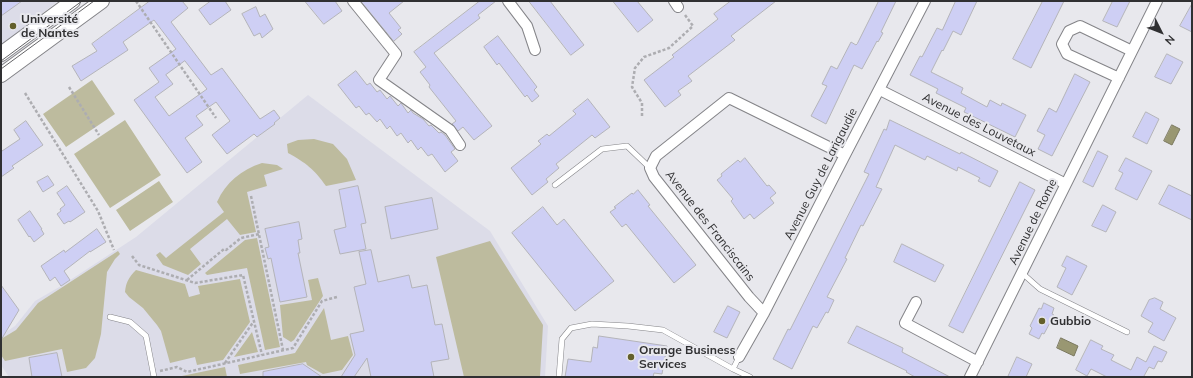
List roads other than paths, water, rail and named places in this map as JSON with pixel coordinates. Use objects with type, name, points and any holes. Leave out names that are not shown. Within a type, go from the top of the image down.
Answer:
[{"type":"street","points":[[1,54],[73,1]]},
{"type":"street","points":[[1,75],[102,1]]},
{"type":"street","points":[[353,1],[396,54],[379,80],[450,130],[460,144]]},
{"type":"street","points":[[508,1],[527,26],[535,50]]},
{"type":"street","name":"Avenue Guy de Larigaudie","points":[[739,357],[764,313],[926,1]]},
{"type":"street","name":"Avenue de Rome","points":[[970,377],[1157,1]]},
{"type":"street","points":[[1119,78],[1067,54],[1062,44],[1069,31],[1080,26],[1132,51]]},
{"type":"street","name":"Avenue des Louvetaux","points":[[880,90],[1066,184]]},
{"type":"street","name":"Avenue des Franciscains","points":[[764,313],[654,177],[650,168],[656,156],[729,98],[845,155]]},
{"type":"street","points":[[916,302],[905,323],[978,362]]},
{"type":"lane","points":[[555,185],[602,149],[627,146],[650,168]]},
{"type":"lane","points":[[1022,273],[1040,289],[1127,332]]},
{"type":"lane","points":[[110,317],[130,322],[146,336],[154,374]]},
{"type":"lane","points":[[559,377],[562,339],[571,328],[592,324],[662,330],[750,377]]},
{"type":"lane","points":[[733,369],[739,357]]},
{"type":"tram line","points":[[1,61],[82,1]]},
{"type":"tram line","points":[[1,69],[94,1]]},
{"type":"place","name":"Université de Nantes","points":[[13,26]]},
{"type":"place","name":"Gubbio","points":[[1042,321]]},
{"type":"place","name":"Orange Business Services","points":[[631,357]]}]
